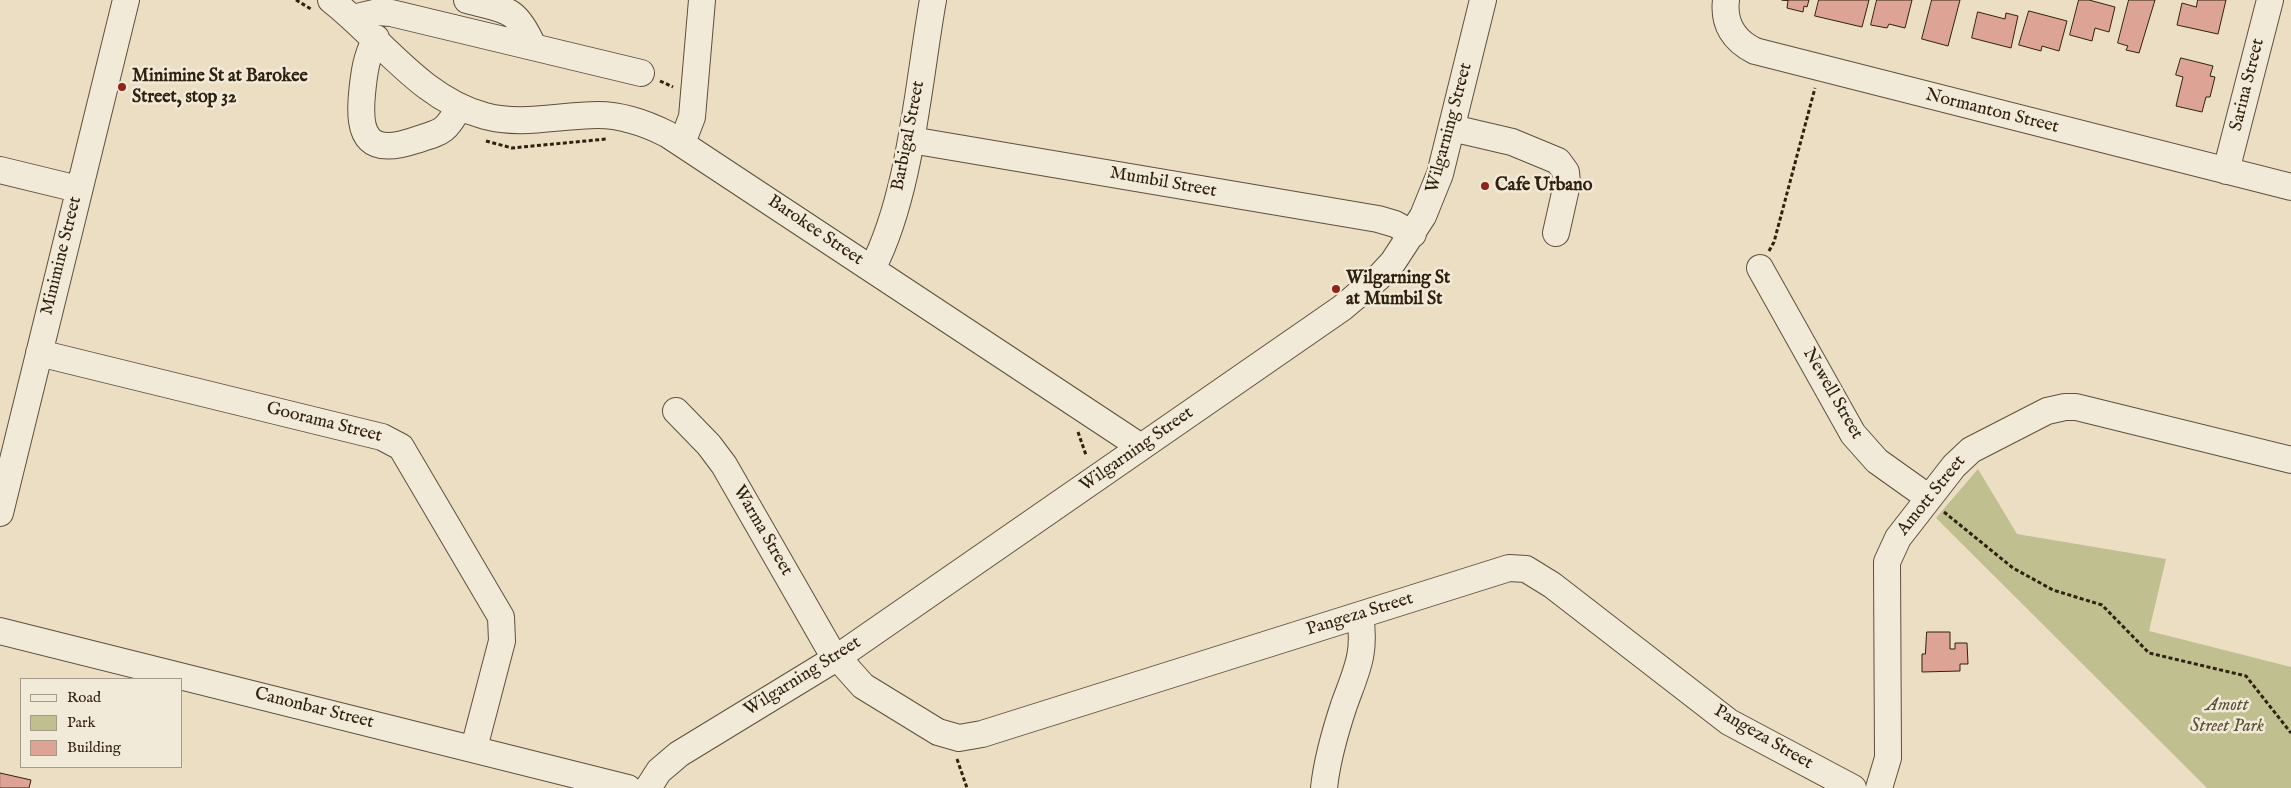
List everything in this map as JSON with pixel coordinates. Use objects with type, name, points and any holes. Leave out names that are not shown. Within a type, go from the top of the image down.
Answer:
[{"type":"street","name":"Minimine Street","points":[[0,513],[78,188],[126,0]]},
{"type":"street","name":"Barokee Street","points":[[331,0],[376,38],[434,92],[459,107],[485,116],[518,121],[598,115],[617,116],[654,128],[682,143],[1141,447]]},
{"type":"street","points":[[467,0],[515,15],[523,25],[533,46]]},
{"type":"street","points":[[682,143],[690,124],[695,96],[702,0]]},
{"type":"street","name":"Barbigal Street","points":[[872,269],[886,241],[910,140],[933,0]]},
{"type":"street","name":"Normanton Street","points":[[1726,0],[1726,19],[1730,30],[1745,46],[1755,51],[2291,187]]},
{"type":"street","name":"Sarina Street","points":[[2226,171],[2270,0]]},
{"type":"street","name":"Wilgarning Street","points":[[648,788],[659,771],[679,754],[838,657],[1361,293],[1393,262],[1413,234],[1433,195],[1452,128],[1480,1]]},
{"type":"street","points":[[353,18],[378,12],[391,13],[641,73]]},
{"type":"street","points":[[376,38],[366,60],[360,114],[363,129],[371,140],[382,146],[397,146],[435,134],[448,127],[459,107]]},
{"type":"street","points":[[1452,128],[1512,142],[1558,161],[1566,172],[1567,184],[1556,234]]},
{"type":"street","name":"Mumbil Street","points":[[910,140],[1378,219],[1395,224],[1413,234]]},
{"type":"street","points":[[0,170],[78,188]]},
{"type":"street","name":"Newell Street","points":[[1760,268],[1853,434],[1877,461],[1929,498]]},
{"type":"street","name":"Goorama Street","points":[[39,353],[382,437],[401,447],[497,611],[503,625],[502,641],[474,748]]},
{"type":"street","name":"Amott Street","points":[[1879,788],[1888,758],[1887,562],[1893,545],[1954,466],[1971,450],[2047,411],[2065,406],[2076,407],[2291,460]]},
{"type":"street","name":"Warma Street","points":[[676,411],[709,445],[724,465],[829,648],[838,657]]},
{"type":"street","name":"Pangeza Street","points":[[838,657],[858,682],[872,693],[938,732],[952,737],[966,738],[1509,568],[1526,570],[1552,585],[1729,722],[1853,788]]},
{"type":"street","points":[[1324,788],[1337,728],[1359,667],[1362,635],[1360,615]]},
{"type":"street","name":"Canonbar Street","points":[[0,631],[628,788]]},
{"type":"path","points":[[1760,268],[1774,242],[1820,68]]},
{"type":"path","points":[[641,73],[695,96]]},
{"type":"path","points":[[480,138],[512,148],[607,139]]},
{"type":"path","points":[[1069,427],[1078,432],[1086,456]]},
{"type":"path","points":[[1929,498],[2013,568],[2052,590],[2102,604],[2148,653],[2246,676],[2291,733]]},
{"type":"path","points":[[957,759],[967,788]]},
{"type":"green space","name":"Amott Street Park","points":[[1978,469],[2017,534],[2166,559],[2149,631],[2291,667],[2291,788],[2207,788],[1936,518]]},
{"type":"building","points":[[1782,0],[1809,0],[1807,7],[1804,6],[1803,12],[1787,8],[1788,1]]},
{"type":"building","points":[[1819,0],[1869,0],[1862,27],[1815,16]]},
{"type":"building","points":[[1877,0],[1912,0],[1905,28],[1889,24],[1887,28],[1871,25]]},
{"type":"building","points":[[1932,0],[1960,0],[1948,46],[1922,39]]},
{"type":"building","points":[[2079,0],[2089,0],[2115,7],[2109,32],[2095,28],[2092,41],[2070,35]]},
{"type":"building","points":[[2129,0],[2155,0],[2139,53],[2126,50],[2128,46],[2118,43]]},
{"type":"building","points":[[2198,0],[2226,0],[2218,34],[2177,25],[2182,3],[2196,7]]},
{"type":"building","points":[[2029,11],[2067,21],[2059,51],[2042,46],[2041,51],[2019,45]]},
{"type":"building","points":[[1978,12],[2005,19],[2006,13],[2018,16],[2011,48],[1972,38]]},
{"type":"building","points":[[2181,58],[2213,66],[2210,76],[2215,77],[2210,97],[2206,97],[2202,112],[2176,106],[2183,77],[2176,75]]},
{"type":"building","points":[[1927,632],[1950,632],[1950,649],[1955,649],[1955,643],[1967,643],[1968,664],[1960,664],[1960,671],[1922,672],[1922,654],[1925,654]]},
{"type":"building","points":[[0,773],[31,780],[29,788],[0,788]]},
{"type":"place","name":"Minimine St at Barokee Street, stop 32","points":[[122,87]]},
{"type":"place","name":"Cafe Urbano","points":[[1485,186]]},
{"type":"place","name":"Wilgarning St at Mumbil St","points":[[1336,289]]}]
